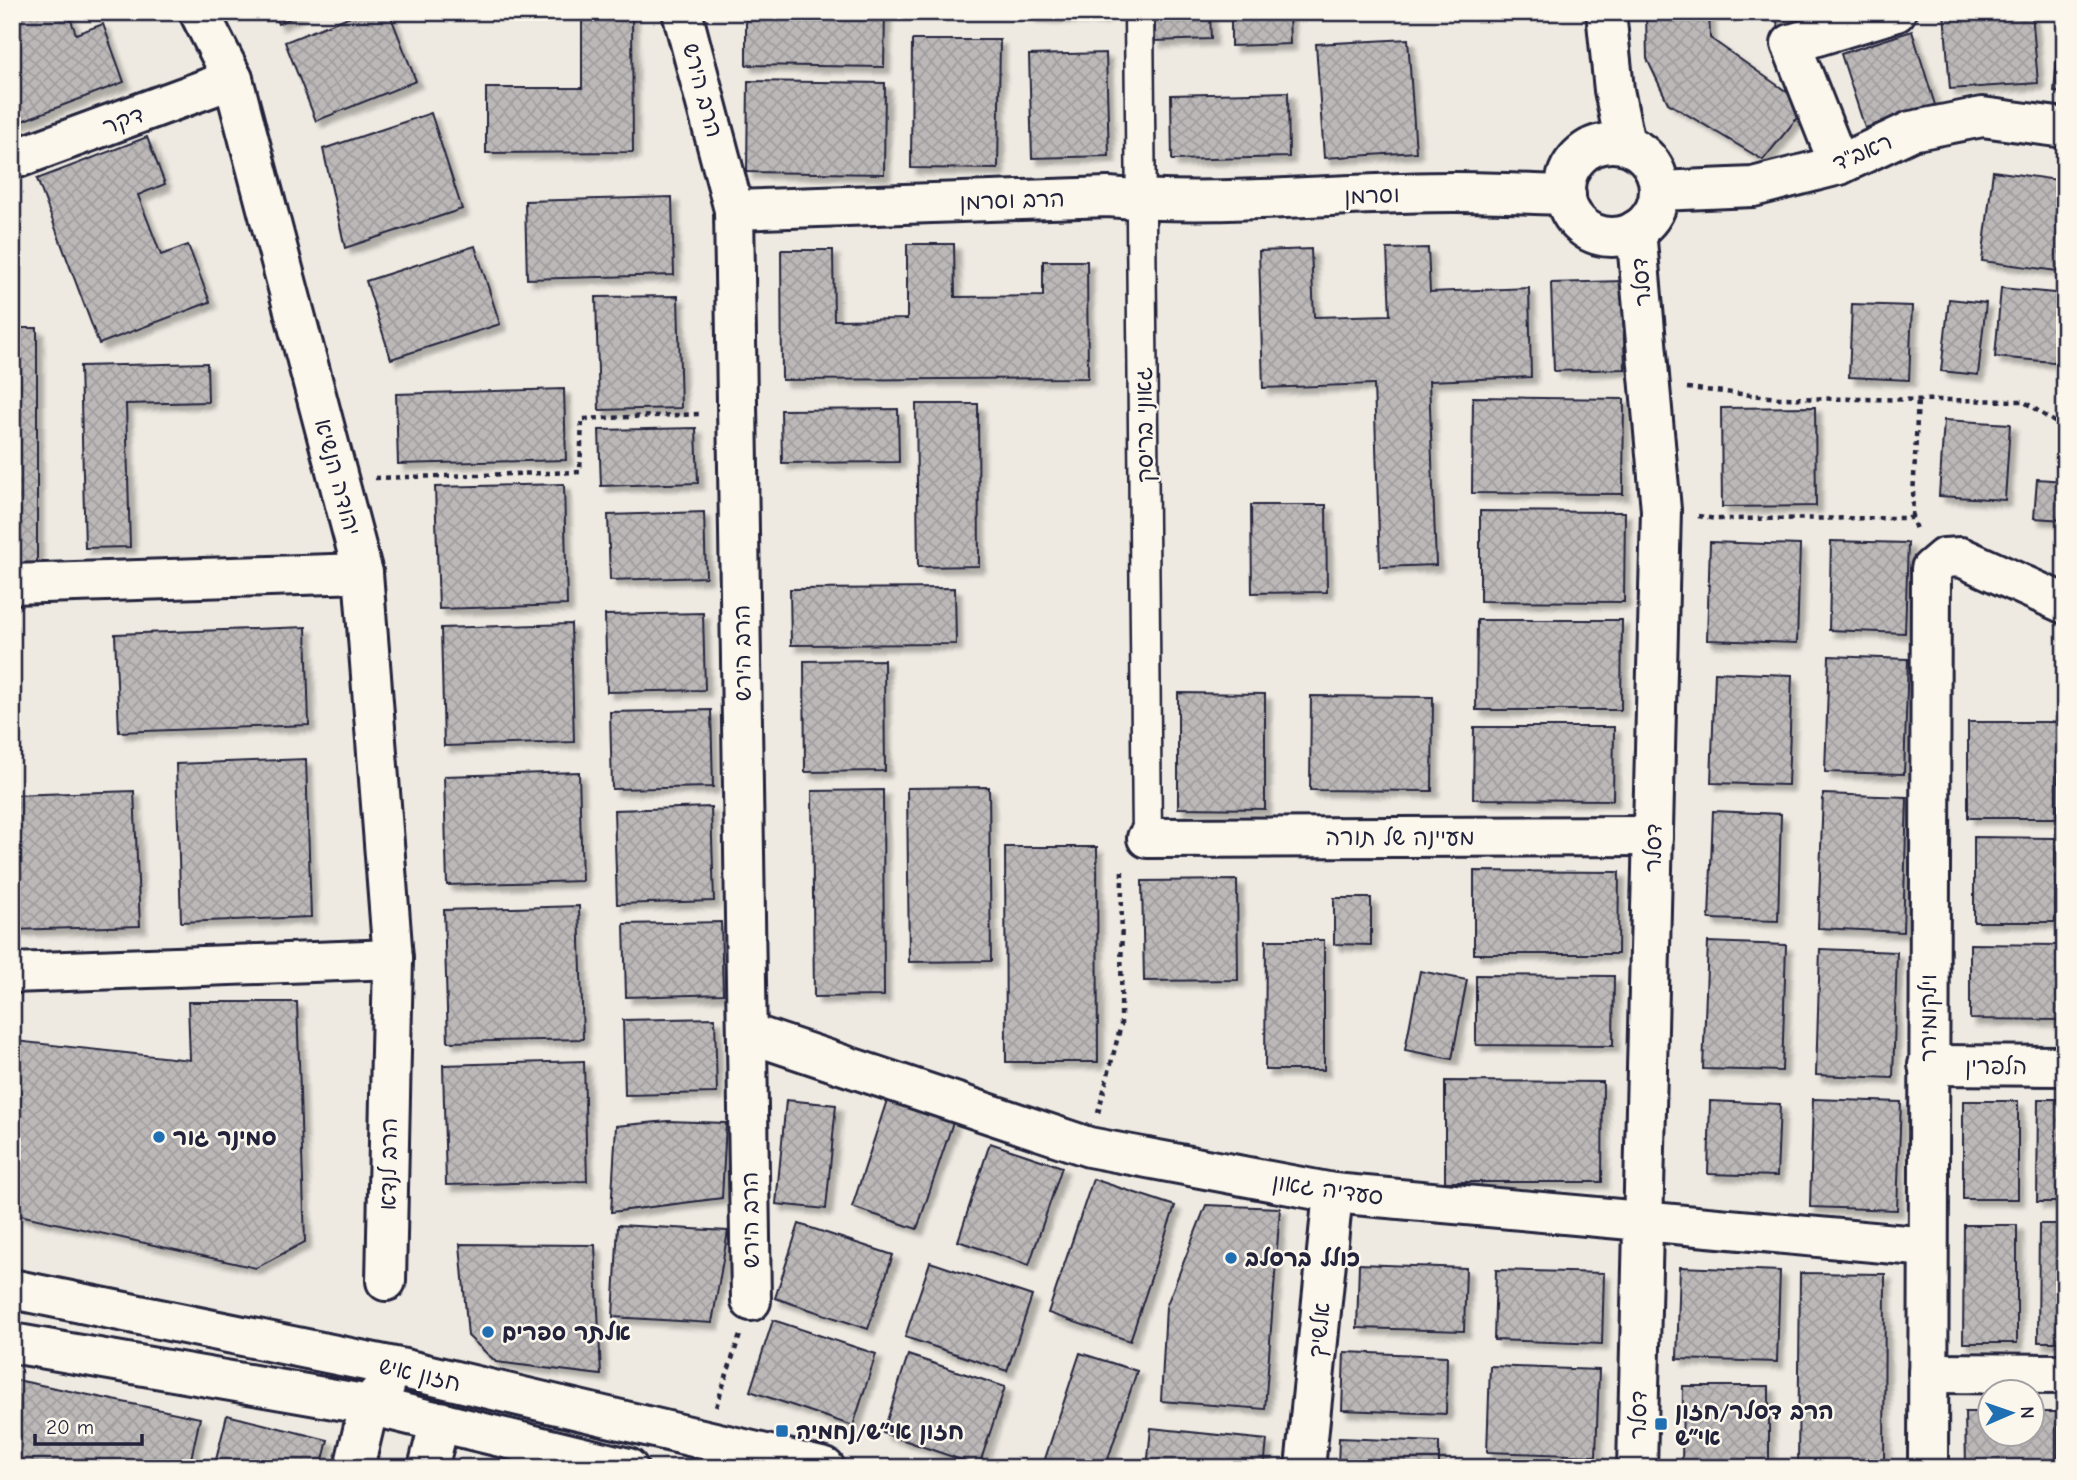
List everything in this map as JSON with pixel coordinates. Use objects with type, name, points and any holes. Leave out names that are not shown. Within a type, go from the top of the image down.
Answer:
[{"type":"street","name":"יהודה הנשיא","points":[[199,12],[233,79],[363,573],[393,959]]},
{"type":"street","name":"הרב הירש","points":[[682,12],[734,210],[751,1301]]},
{"type":"street","name":"גאוני בריסק","points":[[1139,12],[1147,838]]},
{"type":"street","points":[[1606,12],[1614,90],[1625,144]]},
{"type":"street","points":[[1839,165],[1791,44],[1896,12]]},
{"type":"street","name":"דקר","points":[[12,160],[233,79]]},
{"type":"street","name":"ראב\"ד","points":[[1659,191],[1753,187],[1839,165],[1910,131],[1982,117],[2065,128]]},
{"type":"street","points":[[1609,142],[1625,144],[1639,151],[1650,162],[1657,176],[1659,191],[1656,206],[1636,229],[1623,236],[1593,233],[1571,213],[1565,182],[1570,167],[1580,154],[1609,142]]},
{"type":"street","name":"וסרמן","points":[[1290,199],[1453,192],[1566,195]]},
{"type":"street","name":"הרב וסרמן","points":[[734,210],[1108,197],[1141,200],[1290,199]]},
{"type":"street","name":"דסלר","points":[[1636,229],[1661,510],[1636,1468]]},
{"type":"street","points":[[1931,569],[1944,558],[1961,557],[2065,604]]},
{"type":"street","name":"וילקומירר","points":[[1928,1468],[1931,569]]},
{"type":"street","points":[[12,584],[363,573]]},
{"type":"street","name":"מעיינה של תורה","points":[[1147,838],[1653,836]]},
{"type":"street","points":[[12,973],[393,959]]},
{"type":"street","name":"הרב לנדא","points":[[386,1281],[393,959]]},
{"type":"street","name":"סעדיה גאון","points":[[748,1033],[1089,1147],[1333,1193],[1928,1248]]},
{"type":"street","name":"הלפרין","points":[[1928,1065],[2065,1066]]},
{"type":"street","name":"אלשיך","points":[[1305,1468],[1333,1193]]},
{"type":"street","name":"חזון איש","points":[[12,1289],[400,1368],[825,1468]]},
{"type":"street","name":"חזון איש","points":[[12,1343],[369,1405],[628,1468]]},
{"type":"street","points":[[354,1468],[369,1405],[400,1368],[440,1421],[428,1468]]},
{"type":"street","points":[[1928,1373],[2065,1374]]},
{"type":"path","points":[[1651,385],[1779,398],[2023,401],[2065,429]]},
{"type":"path","points":[[1918,399],[1912,518],[1931,569]]},
{"type":"path","points":[[339,479],[580,472],[582,419],[738,412]]},
{"type":"path","points":[[1661,510],[1716,519],[1912,518]]},
{"type":"path","points":[[1089,1147],[1121,1025],[1122,852],[1147,838]]},
{"type":"path","points":[[705,1440],[751,1301]]},
{"type":"building","points":[[12,12],[68,12],[76,34],[103,24],[124,82],[14,124]]},
{"type":"building","points":[[273,12],[303,12],[278,24]]},
{"type":"building","points":[[361,12],[389,12],[416,81],[316,121],[285,42]]},
{"type":"building","points":[[582,12],[632,12],[633,152],[486,153],[486,88],[582,88]]},
{"type":"building","points":[[746,12],[885,12],[884,67],[746,65]]},
{"type":"building","points":[[1031,12],[1102,12],[1102,17],[1031,16]]},
{"type":"building","points":[[1155,12],[1210,12],[1211,39],[1155,41]]},
{"type":"building","points":[[1231,12],[1289,12],[1290,44],[1231,46]]},
{"type":"building","points":[[1646,12],[1709,12],[1710,38],[1807,106],[1763,160],[1668,103],[1647,59]]},
{"type":"building","points":[[1774,12],[1833,12],[1779,29]]},
{"type":"building","points":[[1944,12],[2032,12],[2038,83],[1950,89]]},
{"type":"building","points":[[2061,12],[2065,12],[2065,93],[2054,92]]},
{"type":"building","points":[[1912,31],[1935,105],[1865,128],[1841,54]]},
{"type":"building","points":[[1408,39],[1416,152],[1324,158],[1316,44]]},
{"type":"building","points":[[912,40],[1000,40],[998,169],[911,168]]},
{"type":"building","points":[[1106,53],[1109,156],[1032,158],[1029,55]]},
{"type":"building","points":[[748,81],[885,83],[884,174],[747,172]]},
{"type":"building","points":[[1288,92],[1289,157],[1172,160],[1171,95]]},
{"type":"building","points":[[431,113],[462,209],[345,248],[323,149]]},
{"type":"building","points":[[147,137],[165,184],[138,195],[161,255],[188,245],[210,302],[99,344],[37,179]]},
{"type":"building","points":[[1993,171],[2065,181],[2065,272],[1982,261]]},
{"type":"building","points":[[672,197],[674,275],[527,279],[525,201]]},
{"type":"building","points":[[907,244],[954,244],[955,297],[1043,296],[1043,261],[1087,261],[1088,378],[782,380],[781,250],[833,250],[834,320],[907,319]]},
{"type":"building","points":[[475,246],[500,324],[391,359],[366,281]]},
{"type":"building","points":[[1428,248],[1430,292],[1529,288],[1531,377],[1429,381],[1436,565],[1380,567],[1374,384],[1263,388],[1259,251],[1311,249],[1314,317],[1390,315],[1387,249]]},
{"type":"building","points":[[1622,281],[1625,369],[1554,371],[1551,283]]},
{"type":"building","points":[[2001,288],[2065,294],[2065,363],[1995,357]]},
{"type":"building","points":[[678,296],[681,408],[599,410],[596,297]]},
{"type":"building","points":[[1949,299],[1986,303],[1978,375],[1941,371]]},
{"type":"building","points":[[1852,304],[1912,306],[1909,380],[1849,377]]},
{"type":"building","points":[[12,328],[37,328],[37,571],[12,571]]},
{"type":"building","points":[[207,363],[208,402],[126,404],[130,547],[85,548],[80,366]]},
{"type":"building","points":[[564,389],[566,460],[398,464],[396,394]]},
{"type":"building","points":[[1473,397],[1624,399],[1623,494],[1472,493]]},
{"type":"building","points":[[916,404],[978,404],[979,566],[918,567]]},
{"type":"building","points":[[1815,407],[1816,506],[1722,507],[1721,408]]},
{"type":"building","points":[[898,409],[899,462],[782,463],[781,410]]},
{"type":"building","points":[[1944,420],[2010,424],[2005,500],[1939,496]]},
{"type":"building","points":[[696,428],[698,483],[601,486],[599,430]]},
{"type":"building","points":[[2037,479],[2065,481],[2065,543],[2064,520],[2034,518]]},
{"type":"building","points":[[564,484],[567,605],[439,609],[435,487]]},
{"type":"building","points":[[1251,505],[1326,505],[1327,592],[1252,593]]},
{"type":"building","points":[[1480,511],[1625,512],[1624,602],[1480,601]]},
{"type":"building","points":[[704,512],[706,577],[610,580],[608,515]]},
{"type":"building","points":[[1831,541],[1908,543],[1905,633],[1829,630]]},
{"type":"building","points":[[1710,542],[1800,545],[1797,643],[1707,640]]},
{"type":"building","points":[[955,588],[956,644],[791,645],[790,589]]},
{"type":"building","points":[[703,613],[705,690],[607,692],[605,615]]},
{"type":"building","points":[[1477,620],[1622,620],[1621,710],[1476,710]]},
{"type":"building","points":[[571,624],[574,742],[444,746],[441,628]]},
{"type":"building","points":[[306,627],[309,725],[119,732],[115,634]]},
{"type":"building","points":[[1829,656],[1908,659],[1904,774],[1825,772]]},
{"type":"building","points":[[884,660],[885,771],[805,772],[804,661]]},
{"type":"building","points":[[1715,672],[1792,675],[1788,785],[1711,783]]},
{"type":"building","points":[[1178,693],[1265,694],[1265,809],[1178,808]]},
{"type":"building","points":[[1311,696],[1433,697],[1432,791],[1310,790]]},
{"type":"building","points":[[711,710],[713,787],[612,789],[610,712]]},
{"type":"building","points":[[1968,722],[2058,722],[2057,818],[1968,818]]},
{"type":"building","points":[[1474,727],[1614,727],[1613,800],[1473,799]]},
{"type":"building","points":[[306,759],[311,917],[181,922],[176,764]]},
{"type":"building","points":[[579,772],[582,881],[447,885],[444,776]]},
{"type":"building","points":[[989,787],[991,961],[909,962],[907,788]]},
{"type":"building","points":[[883,790],[884,996],[814,997],[812,791]]},
{"type":"building","points":[[134,791],[140,926],[12,930],[12,795]]},
{"type":"building","points":[[1823,794],[1907,797],[1903,932],[1818,928]]},
{"type":"building","points":[[711,807],[714,901],[617,904],[614,810]]},
{"type":"building","points":[[1713,811],[1781,814],[1778,921],[1709,919]]},
{"type":"building","points":[[1974,837],[2055,838],[2055,922],[1974,922]]},
{"type":"building","points":[[1005,847],[1097,847],[1098,1062],[1006,1062]]},
{"type":"building","points":[[1474,871],[1619,872],[1618,954],[1474,954]]},
{"type":"building","points":[[1237,880],[1238,980],[1144,981],[1142,881]]},
{"type":"building","points":[[1334,898],[1371,898],[1371,945],[1334,944]]},
{"type":"building","points":[[579,906],[583,1039],[448,1042],[444,910]]},
{"type":"building","points":[[721,922],[723,994],[626,997],[624,924]]},
{"type":"building","points":[[1266,940],[1324,940],[1324,1070],[1265,1070]]},
{"type":"building","points":[[1708,942],[1786,945],[1782,1071],[1703,1069]]},
{"type":"building","points":[[1970,944],[2060,945],[2060,1020],[1970,1019]]},
{"type":"building","points":[[1820,949],[1897,952],[1893,1078],[1816,1075]]},
{"type":"building","points":[[1420,971],[1467,980],[1452,1059],[1405,1050]]},
{"type":"building","points":[[1476,975],[1614,976],[1613,1046],[1476,1045]]},
{"type":"building","name":"סמינר גור","points":[[188,1002],[297,1002],[305,1242],[256,1268],[15,1214],[16,1041],[190,1060]]},
{"type":"building","points":[[715,1018],[717,1093],[625,1095],[623,1020]]},
{"type":"building","points":[[584,1061],[587,1181],[446,1185],[443,1065]]},
{"type":"building","points":[[1445,1081],[1603,1082],[1602,1182],[1445,1182]]},
{"type":"building","points":[[1813,1099],[1901,1102],[1897,1210],[1810,1207]]},
{"type":"building","points":[[2038,1099],[2065,1099],[2065,1202],[2037,1202]]},
{"type":"building","points":[[786,1100],[836,1105],[826,1209],[776,1204]]},
{"type":"building","points":[[887,1100],[953,1122],[917,1229],[852,1207]]},
{"type":"building","points":[[1710,1101],[1780,1104],[1777,1176],[1708,1174]]},
{"type":"building","points":[[1963,1101],[2018,1101],[2018,1199],[1963,1199]]},
{"type":"building","points":[[668,1121],[726,1123],[722,1198],[611,1212],[616,1126]]},
{"type":"building","points":[[990,1143],[1062,1167],[1029,1265],[958,1241]]},
{"type":"building","points":[[1093,1179],[1175,1206],[1130,1341],[1048,1313]]},
{"type":"building","name":"כולל ברסלב","points":[[1206,1205],[1280,1208],[1265,1409],[1161,1401],[1166,1307]]},
{"type":"building","points":[[799,1224],[893,1255],[868,1329],[775,1298]]},
{"type":"building","points":[[2039,1224],[2065,1224],[2065,1342],[2038,1342]]},
{"type":"building","points":[[618,1225],[728,1231],[712,1323],[613,1317]]},
{"type":"building","points":[[1964,1225],[2017,1225],[2017,1343],[1963,1343]]},
{"type":"building","points":[[460,1244],[595,1245],[601,1375],[496,1362],[468,1336]]},
{"type":"building","points":[[930,1262],[1032,1296],[1007,1371],[905,1337]]},
{"type":"building","points":[[1359,1264],[1466,1268],[1464,1331],[1357,1328]]},
{"type":"building","points":[[1680,1267],[1780,1271],[1777,1362],[1677,1359]]},
{"type":"building","points":[[1496,1270],[1604,1273],[1602,1344],[1494,1340]]},
{"type":"building","points":[[1800,1273],[1885,1274],[1884,1468],[1798,1468]]},
{"type":"building","points":[[773,1320],[876,1354],[853,1426],[750,1391]]},
{"type":"building","points":[[1344,1352],[1447,1356],[1446,1414],[1342,1410]]},
{"type":"building","points":[[1080,1353],[1137,1371],[1105,1468],[1042,1468]]},
{"type":"building","points":[[908,1355],[1005,1387],[979,1466],[883,1433]]},
{"type":"building","points":[[1490,1366],[1599,1370],[1596,1456],[1487,1452]]},
{"type":"building","points":[[12,1379],[200,1418],[189,1468],[12,1468]]},
{"type":"building","points":[[1683,1386],[1769,1386],[1769,1468],[1682,1468]]},
{"type":"building","points":[[1965,1412],[1976,1412],[1976,1448],[2046,1448],[2046,1412],[2058,1412],[2058,1468],[1966,1468]]},
{"type":"building","points":[[227,1415],[328,1440],[321,1468],[214,1468]]},
{"type":"building","points":[[1151,1428],[1267,1440],[1264,1468],[1147,1468]]},
{"type":"building","points":[[1339,1438],[1439,1442],[1439,1468],[1338,1468]]},
{"type":"building","points":[[485,1461],[515,1468],[483,1468]]},
{"type":"place","name":"סמינר גור","points":[[159,1137]]},
{"type":"place","name":"כולל ברסלב","points":[[1231,1258]]},
{"type":"place","name":"אלתר ספרים","points":[[488,1332]]},
{"type":"place","name":"הרב דסלר/חזון אי״ש","points":[[1661,1424]]},
{"type":"place","name":"חזון אי״ש/נחמיה","points":[[782,1431]]}]
